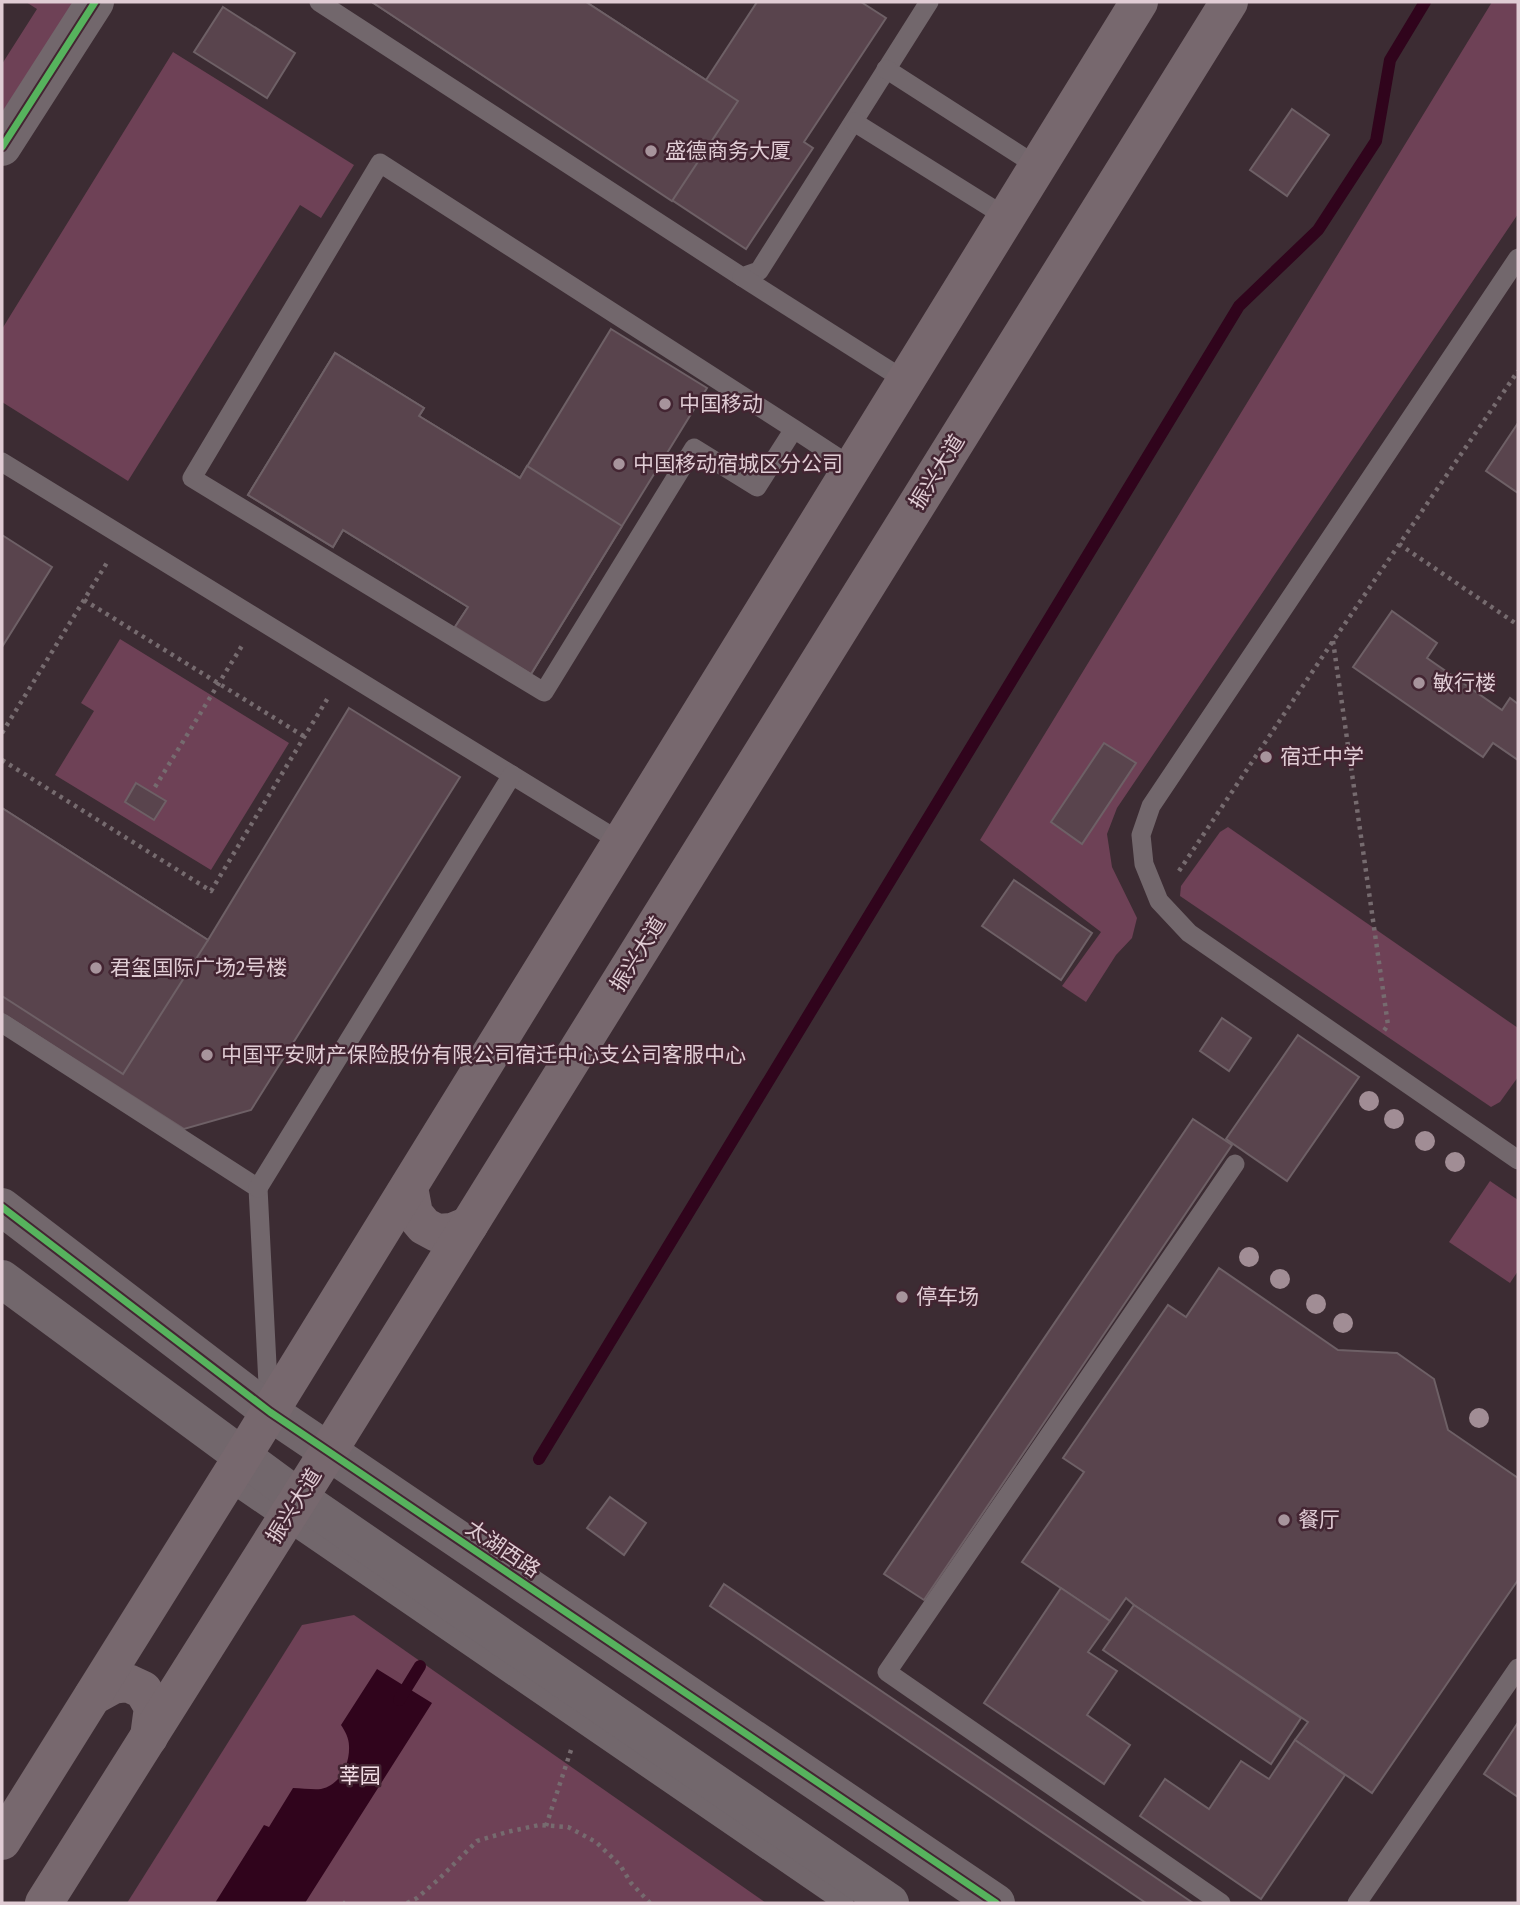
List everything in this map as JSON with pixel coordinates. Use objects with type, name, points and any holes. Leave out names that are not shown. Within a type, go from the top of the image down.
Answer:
[{"type":"main road","points":[[2,1841],[235,1469],[1139,2]]},
{"type":"main road","name":"振兴大道","points":[[44,1903],[470,1225],[1229,2]]},
{"type":"main road","points":[[409,1187],[414,1214],[424,1226],[437,1233],[452,1232],[470,1225]]},
{"type":"main road","points":[[93,1696],[113,1685],[128,1683],[143,1690],[153,1707],[149,1737]]},
{"type":"street","points":[[2,148],[95,2]]},
{"type":"street","name":"太湖西路","points":[[2,1207],[270,1412],[996,1903]]},
{"type":"street","points":[[2,1279],[235,1469],[890,1903]]},
{"type":"lane","points":[[319,2],[906,381]]},
{"type":"lane","points":[[742,277],[759,271],[929,2]]},
{"type":"lane","points":[[886,69],[1037,166]]},
{"type":"lane","points":[[853,122],[1006,217]]},
{"type":"lane","points":[[794,429],[757,487],[694,448],[544,692],[192,478],[380,163],[794,429],[852,467]]},
{"type":"lane","points":[[1518,258],[1151,806],[1141,835],[1144,864],[1159,901],[1189,933],[1518,1160]]},
{"type":"lane","points":[[2,462],[621,842]]},
{"type":"lane","points":[[270,1412],[258,1188],[512,775]]},
{"type":"lane","points":[[2,1023],[258,1188]]},
{"type":"lane","points":[[1222,1903],[887,1672],[1235,1164]]},
{"type":"lane","points":[[292,1509],[580,1722],[844,1903]]},
{"type":"lane","points":[[1357,1903],[1518,1668]]},
{"type":"path","points":[[1159,901],[1518,371]]},
{"type":"path","points":[[2,733],[123,537]]},
{"type":"path","points":[[1399,544],[1518,625]]},
{"type":"path","points":[[84,600],[304,737]]},
{"type":"path","points":[[155,788],[258,620]]},
{"type":"path","points":[[1333,641],[1388,1025],[1367,1056]]},
{"type":"path","points":[[2,760],[211,891],[344,672]]},
{"type":"path","points":[[546,1826],[580,1722]]},
{"type":"path","points":[[407,1903],[439,1879],[477,1841],[539,1825],[568,1827],[596,1842],[620,1865],[631,1883],[650,1903]]},
{"type":"green space","points":[[26,2],[74,2],[2,113],[2,64],[37,9]]},
{"type":"green space","points":[[1492,2],[1518,2],[1518,214],[1117,808],[1107,834],[1112,867],[1137,918],[1132,938],[1116,955],[1086,1002],[1062,986],[1101,932],[980,840]]},
{"type":"green space","points":[[173,52],[354,165],[321,218],[300,205],[128,481],[2,402],[2,329]]},
{"type":"green space","points":[[120,639],[289,743],[211,870],[55,775],[94,711],[81,703]]},
{"type":"green space","points":[[1228,827],[1518,1028],[1518,1077],[1500,1102],[1491,1107],[1180,896],[1181,886],[1220,832]]},
{"type":"green space","points":[[1490,1181],[1518,1200],[1518,1271],[1510,1283],[1449,1242]]},
{"type":"green space","name":"莘园","points":[[354,1615],[766,1903],[127,1903],[302,1625]]},
{"type":"shaded area","points":[[377,1669],[432,1703],[305,1903],[215,1903],[264,1825],[269,1827],[293,1788],[328,1787],[342,1773],[348,1760],[349,1746],[348,1737],[341,1725]]},
{"type":"building","points":[[372,2],[586,2],[706,80],[757,2],[861,2],[886,18],[804,142],[813,148],[746,249]]},
{"type":"building","name":"盛德商务大厦","points":[[372,2],[586,2],[738,101],[672,201]]},
{"type":"building","points":[[223,7],[295,53],[267,98],[194,52]]},
{"type":"building","points":[[1292,109],[1329,135],[1287,196],[1250,170]]},
{"type":"building","points":[[611,329],[707,388],[531,674],[455,627],[468,607],[343,530],[333,547],[248,495],[335,353],[424,408],[419,416],[520,478]]},
{"type":"building","points":[[335,353],[424,408],[419,416],[520,478],[527,466],[622,526],[531,674],[455,627],[468,607],[343,530],[333,547],[248,495]]},
{"type":"building","points":[[1518,423],[1518,493],[1486,471]]},
{"type":"building","points":[[2,535],[52,567],[2,647]]},
{"type":"building","name":"敏行楼","points":[[1392,611],[1437,643],[1427,658],[1502,710],[1510,698],[1518,704],[1518,760],[1493,743],[1483,757],[1353,667]]},
{"type":"building","points":[[349,708],[460,777],[251,1110],[184,1129],[2,1013],[2,808],[208,940]]},
{"type":"building","points":[[1104,743],[1136,763],[1082,844],[1051,822]]},
{"type":"building","points":[[136,783],[166,801],[154,820],[125,802]]},
{"type":"building","name":"君玺国际广场2号楼","points":[[2,808],[208,940],[123,1074],[2,996]]},
{"type":"building","points":[[1014,880],[1092,933],[1061,980],[982,926]]},
{"type":"building","points":[[1222,1018],[1251,1038],[1229,1071],[1200,1051]]},
{"type":"building","points":[[1298,1035],[1359,1077],[1287,1181],[1226,1139]]},
{"type":"building","points":[[1193,1119],[1232,1145],[924,1600],[884,1574]]},
{"type":"building","name":"餐厅","points":[[1219,1268],[1338,1350],[1397,1353],[1434,1379],[1448,1430],[1518,1478],[1518,1580],[1372,1793],[1295,1740],[1308,1722],[1126,1598],[1110,1621],[1022,1562],[1084,1472],[1063,1458],[1168,1305],[1186,1317]]},
{"type":"building","points":[[610,1497],[646,1523],[624,1555],[587,1528]]},
{"type":"building","points":[[724,1584],[1193,1903],[1146,1903],[710,1606]]},
{"type":"building","points":[[1061,1588],[1110,1621],[1088,1652],[1117,1671],[1087,1715],[1130,1745],[1104,1784],[984,1703]]},
{"type":"building","points":[[1134,1605],[1301,1718],[1271,1764],[1103,1650]]},
{"type":"building","points":[[1518,1725],[1518,1797],[1484,1774]]},
{"type":"building","points":[[1295,1740],[1345,1775],[1261,1899],[1140,1816],[1165,1779],[1209,1809],[1241,1761],[1269,1779]]},
{"type":"waterway","points":[[539,1459],[1239,306],[1318,230],[1376,141],[1390,60],[1425,2]]},
{"type":"waterway","points":[[399,1700],[420,1666]]},
{"type":"cycle path","points":[[2,147],[95,2]]},
{"type":"cycle path","points":[[2,1207],[270,1412],[996,1903]]},
{"type":"place","name":"盛德商务大厦","points":[[651,151]]},
{"type":"place","name":"中国移动","points":[[665,404]]},
{"type":"place","name":"中国移动宿城区分公司","points":[[619,464]]},
{"type":"place","name":"敏行楼","points":[[1419,683]]},
{"type":"place","name":"宿迁中学","points":[[1266,757]]},
{"type":"place","name":"君玺国际广场2号楼","points":[[96,968]]},
{"type":"place","name":"中国平安财产保险股份有限公司宿迁中心支公司客服中心","points":[[207,1055]]},
{"type":"place","name":"停车场","points":[[902,1297]]},
{"type":"place","name":"餐厅","points":[[1284,1520]]}]
